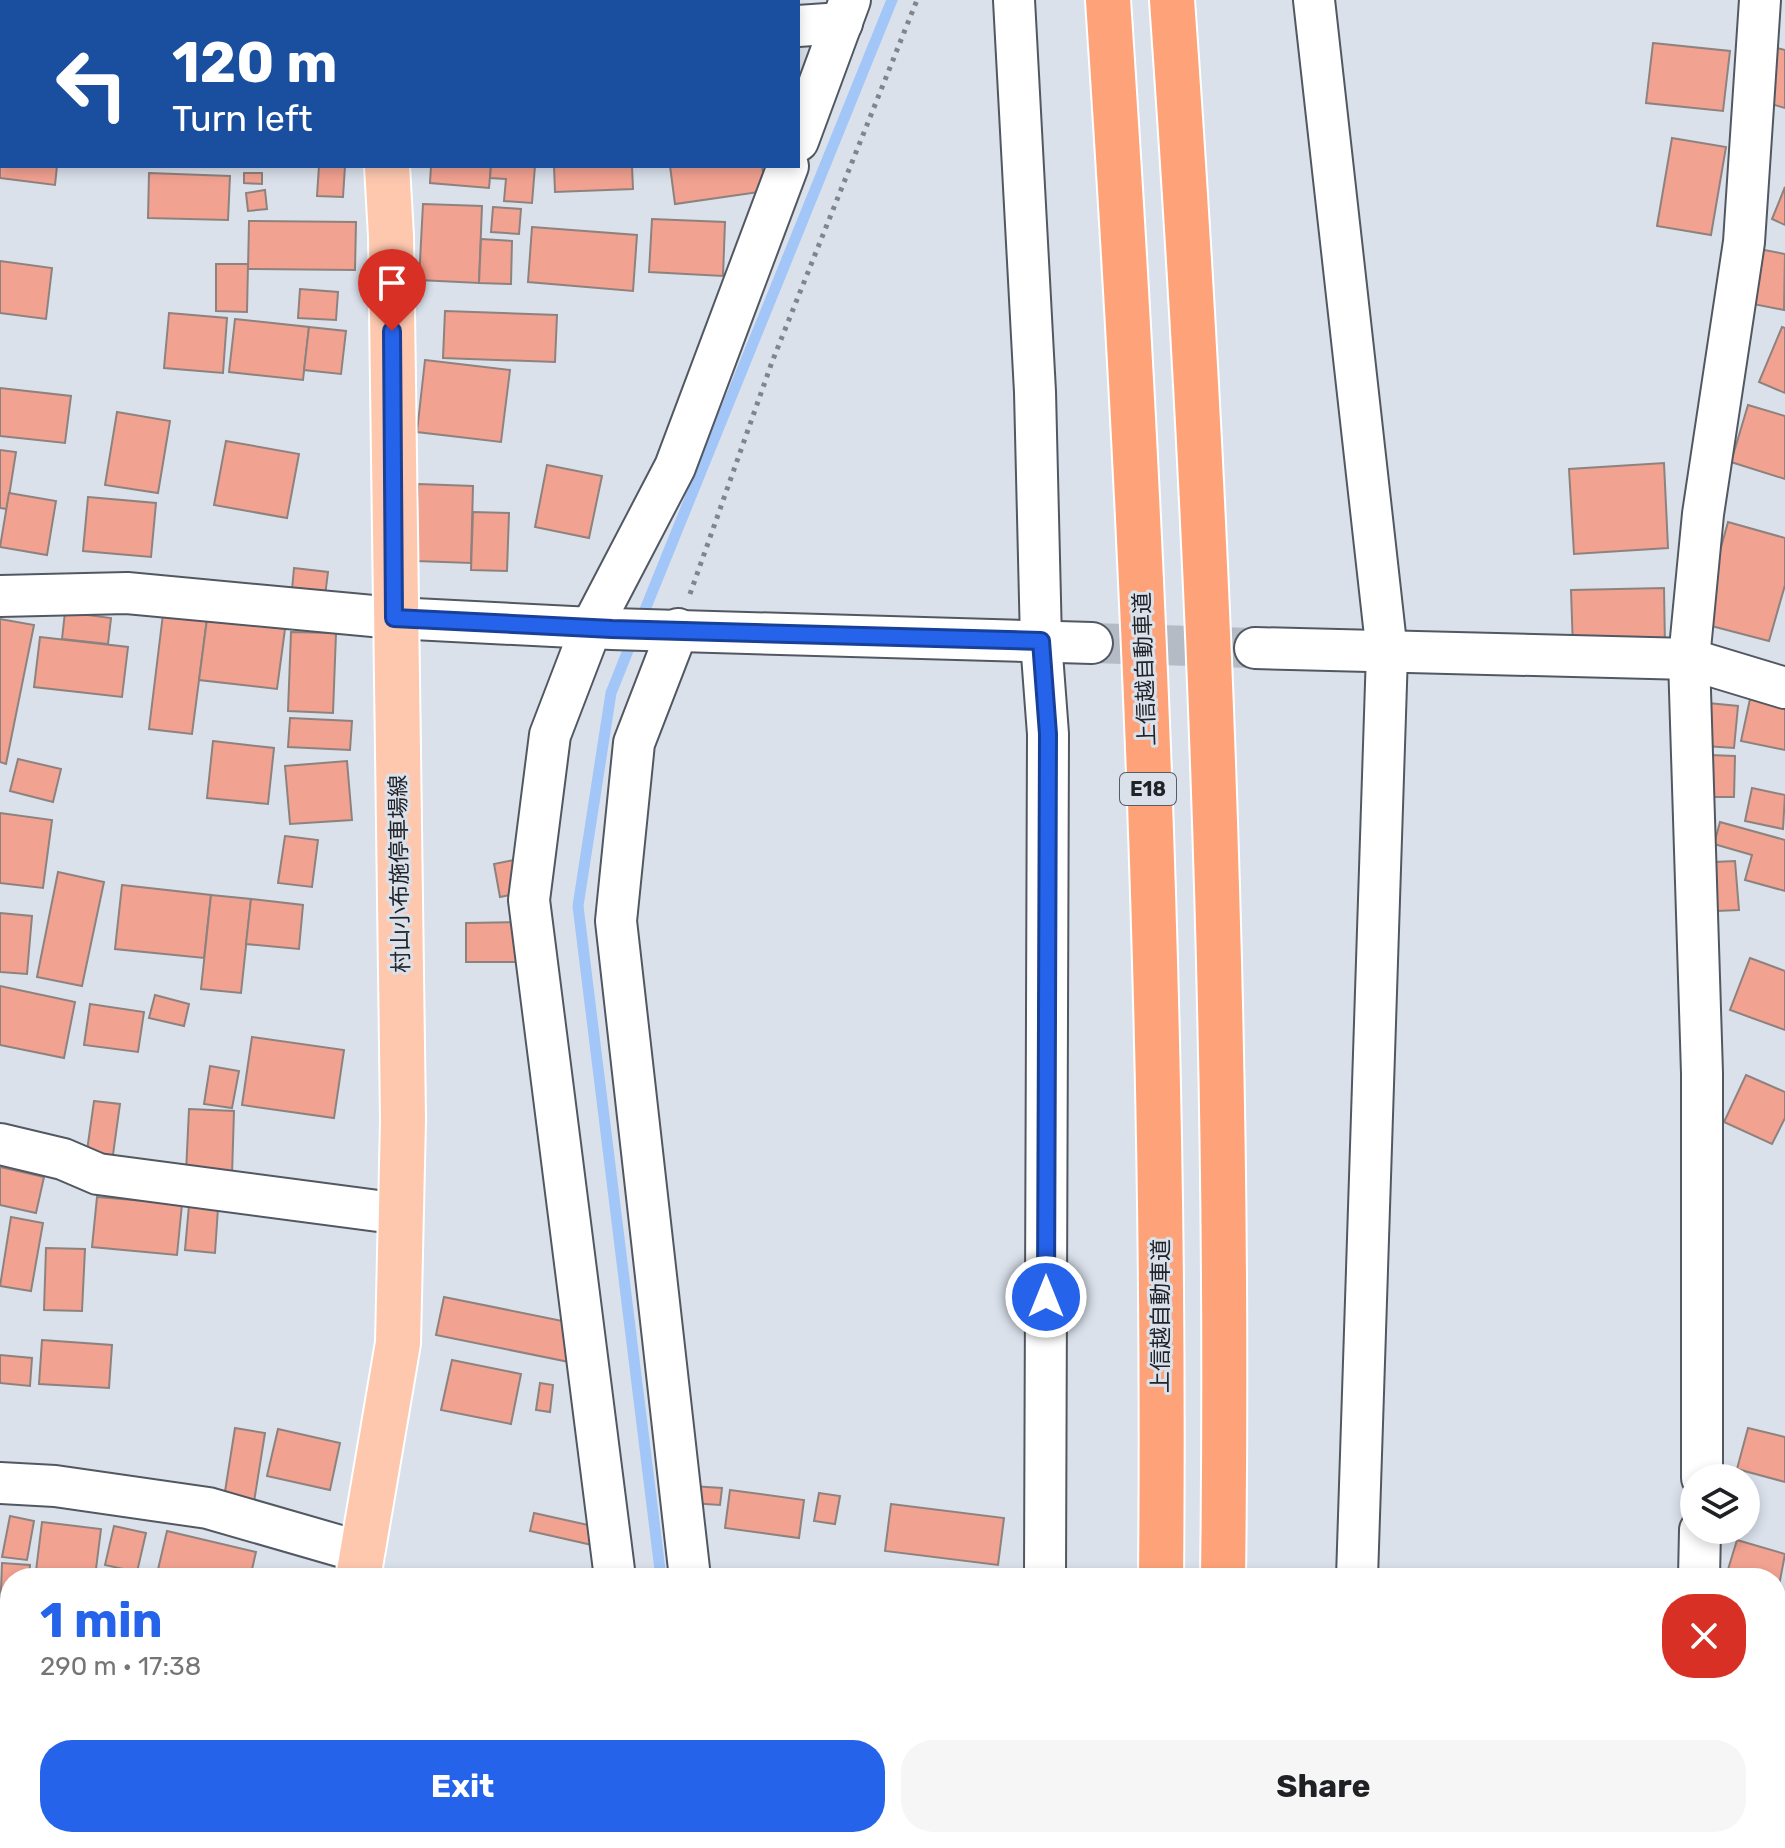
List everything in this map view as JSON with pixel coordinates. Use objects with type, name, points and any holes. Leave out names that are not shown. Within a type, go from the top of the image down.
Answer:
[{"type":"highway","name":"上信越自動車道","points":[[1108,0],[1131,364],[1149,809],[1160,1259],[1161,1568]]},
{"type":"highway","points":[[1172,0],[1205,597],[1213,825],[1221,1139],[1223,1568]]},
{"type":"main road","name":"村山小布施停車場線","points":[[361,1565],[398,1343],[403,1120],[391,236],[387,168]]},
{"type":"street","points":[[1014,0],[1035,392],[1041,641],[1048,734],[1045,1568]]},
{"type":"street","points":[[1314,0],[1387,653],[1357,1568]]},
{"type":"street","points":[[1702,1464],[1702,1073],[1689,659],[1703,514],[1744,242],[1760,0]]},
{"type":"street","points":[[800,25],[846,11]]},
{"type":"street","points":[[800,136],[846,11]]},
{"type":"street","points":[[614,1568],[529,900],[550,735],[675,467],[787,168]]},
{"type":"street","points":[[0,596],[127,593],[394,618],[602,628],[1092,643]]},
{"type":"street","points":[[672,629],[634,743],[616,921],[689,1568]]},
{"type":"street","points":[[1255,648],[1689,659],[1785,688]]},
{"type":"street","points":[[0,1144],[63,1159],[98,1174],[401,1214]]},
{"type":"street","points":[[0,1483],[55,1486],[208,1508],[361,1565]]},
{"type":"street","points":[[1699,1568],[1700,1544]]},
{"type":"path","points":[[672,629],[772,362],[917,0]]},
{"type":"building","points":[[1653,43],[1730,51],[1723,111],[1646,103]]},
{"type":"building","points":[[1777,48],[1785,50],[1785,108],[1761,101]]},
{"type":"building","points":[[1672,138],[1726,147],[1711,235],[1657,226]]},
{"type":"building","points":[[0,168],[57,168],[55,185],[0,178]]},
{"type":"building","points":[[319,168],[345,168],[343,197],[317,196]]},
{"type":"building","points":[[431,168],[491,168],[489,188],[430,183]]},
{"type":"building","points":[[491,168],[535,168],[532,203],[504,201],[506,179],[490,178]]},
{"type":"building","points":[[554,168],[632,168],[633,189],[555,192]]},
{"type":"building","points":[[670,168],[762,168],[766,191],[675,204]]},
{"type":"building","points":[[149,173],[230,176],[228,220],[148,218]]},
{"type":"building","points":[[244,173],[262,173],[262,184],[244,183]]},
{"type":"building","points":[[1785,187],[1785,225],[1772,219]]},
{"type":"building","points":[[265,190],[267,209],[248,211],[246,193]]},
{"type":"building","points":[[423,204],[482,206],[479,283],[419,280]]},
{"type":"building","points":[[493,207],[521,209],[519,234],[491,232]]},
{"type":"building","points":[[652,219],[725,222],[723,276],[649,272]]},
{"type":"building","points":[[249,221],[356,222],[355,270],[248,269]]},
{"type":"building","points":[[532,227],[637,235],[633,291],[528,282]]},
{"type":"building","points":[[481,239],[512,241],[511,284],[479,283]]},
{"type":"building","points":[[1754,248],[1785,254],[1784,310],[1743,302]]},
{"type":"building","points":[[0,261],[52,268],[46,319],[0,313]]},
{"type":"building","points":[[216,264],[248,264],[247,312],[216,311]]},
{"type":"building","points":[[300,289],[338,292],[336,320],[298,318]]},
{"type":"building","points":[[445,311],[557,315],[555,362],[443,358]]},
{"type":"building","points":[[169,313],[227,318],[223,373],[164,368]]},
{"type":"building","points":[[235,319],[309,327],[303,380],[229,372]]},
{"type":"building","points":[[309,327],[346,331],[341,374],[304,370]]},
{"type":"building","points":[[1782,327],[1785,328],[1785,393],[1759,382]]},
{"type":"building","points":[[425,360],[510,370],[501,442],[417,432]]},
{"type":"building","points":[[0,388],[71,396],[65,443],[0,436]]},
{"type":"building","points":[[1748,405],[1785,416],[1785,479],[1731,462]]},
{"type":"building","points":[[117,412],[170,421],[158,493],[105,485]]},
{"type":"building","points":[[226,441],[299,454],[287,518],[214,505]]},
{"type":"building","points":[[0,450],[16,452],[7,509],[0,508]]},
{"type":"building","points":[[1664,463],[1668,548],[1574,554],[1569,469]]},
{"type":"building","points":[[547,465],[602,476],[589,538],[535,527]]},
{"type":"building","points":[[418,484],[473,486],[471,563],[416,561]]},
{"type":"building","points":[[9,493],[56,501],[47,555],[0,547]]},
{"type":"building","points":[[88,497],[156,503],[151,557],[83,551]]},
{"type":"building","points":[[473,512],[509,513],[507,571],[471,570]]},
{"type":"building","points":[[1728,522],[1785,538],[1785,585],[1769,641],[1700,623]]},
{"type":"building","points":[[294,568],[328,572],[324,604],[291,600]]},
{"type":"building","points":[[1664,588],[1665,647],[1573,649],[1571,590]]},
{"type":"building","points":[[65,612],[111,618],[108,644],[62,639]]},
{"type":"building","points":[[163,614],[207,619],[192,734],[149,729]]},
{"type":"building","points":[[0,619],[34,625],[6,764],[0,762]]},
{"type":"building","points":[[207,619],[285,629],[277,689],[199,680]]},
{"type":"building","points":[[291,632],[336,633],[333,713],[288,711]]},
{"type":"building","points":[[40,637],[128,647],[122,697],[34,687]]},
{"type":"building","points":[[1750,699],[1785,707],[1785,750],[1741,741]]},
{"type":"building","points":[[1708,703],[1738,706],[1734,748],[1705,746]]},
{"type":"building","points":[[290,718],[352,721],[350,750],[288,747]]},
{"type":"building","points":[[213,741],[274,748],[268,804],[207,798]]},
{"type":"building","points":[[1709,755],[1735,756],[1734,797],[1709,797]]},
{"type":"building","points":[[18,759],[61,769],[53,802],[10,791]]},
{"type":"building","points":[[347,761],[352,820],[290,824],[285,766]]},
{"type":"building","points":[[1752,788],[1785,795],[1783,829],[1745,821]]},
{"type":"building","points":[[0,813],[52,820],[43,888],[0,883]]},
{"type":"building","points":[[1720,822],[1785,840],[1785,891],[1745,880],[1752,855],[1714,844]]},
{"type":"building","points":[[285,836],[318,840],[312,887],[278,883]]},
{"type":"building","points":[[514,860],[521,893],[500,897],[494,864]]},
{"type":"building","points":[[1735,861],[1739,910],[1717,911],[1714,862]]},
{"type":"building","points":[[58,872],[104,882],[82,986],[37,977]]},
{"type":"building","points":[[122,885],[211,895],[204,958],[115,949]]},
{"type":"building","points":[[211,895],[251,899],[241,993],[201,989]]},
{"type":"building","points":[[251,899],[303,905],[299,949],[246,944]]},
{"type":"building","points":[[0,913],[32,916],[27,974],[0,972]]},
{"type":"building","points":[[521,922],[522,962],[466,962],[466,923]]},
{"type":"building","points":[[1750,958],[1785,971],[1785,1030],[1730,1010]]},
{"type":"building","points":[[0,986],[75,1002],[64,1058],[0,1045]]},
{"type":"building","points":[[155,995],[189,1004],[184,1026],[149,1018]]},
{"type":"building","points":[[90,1004],[144,1012],[138,1052],[84,1045]]},
{"type":"building","points":[[252,1037],[344,1050],[334,1118],[242,1105]]},
{"type":"building","points":[[210,1066],[239,1071],[232,1108],[204,1104]]},
{"type":"building","points":[[1746,1075],[1785,1092],[1785,1118],[1772,1144],[1724,1122]]},
{"type":"building","points":[[94,1101],[120,1104],[111,1169],[85,1165]]},
{"type":"building","points":[[189,1109],[234,1111],[232,1175],[186,1173]]},
{"type":"building","points":[[0,1167],[44,1177],[36,1213],[0,1205]]},
{"type":"building","points":[[97,1197],[182,1204],[177,1255],[92,1247]]},
{"type":"building","points":[[189,1205],[218,1208],[215,1253],[185,1250]]},
{"type":"building","points":[[11,1217],[43,1223],[31,1291],[0,1286]]},
{"type":"building","points":[[46,1248],[85,1249],[82,1311],[44,1310]]},
{"type":"building","points":[[444,1297],[582,1325],[574,1363],[436,1335]]},
{"type":"building","points":[[42,1340],[112,1345],[109,1388],[39,1384]]},
{"type":"building","points":[[0,1355],[32,1358],[30,1386],[0,1383]]},
{"type":"building","points":[[452,1360],[521,1374],[511,1424],[441,1410]]},
{"type":"building","points":[[540,1383],[553,1385],[550,1412],[536,1410]]},
{"type":"building","points":[[235,1428],[265,1433],[254,1502],[224,1498]]},
{"type":"building","points":[[1748,1428],[1785,1437],[1785,1482],[1760,1475],[1760,1464],[1738,1464]]},
{"type":"building","points":[[278,1429],[340,1443],[330,1490],[267,1476]]},
{"type":"building","points":[[691,1486],[722,1488],[720,1505],[690,1503]]},
{"type":"building","points":[[730,1490],[804,1500],[799,1538],[725,1528]]},
{"type":"building","points":[[819,1493],[840,1496],[835,1524],[814,1521]]},
{"type":"building","points":[[891,1504],[1004,1518],[998,1565],[885,1551]]},
{"type":"building","points":[[534,1513],[597,1527],[592,1545],[530,1531]]},
{"type":"building","points":[[10,1516],[34,1521],[27,1560],[2,1557]]},
{"type":"building","points":[[42,1522],[101,1529],[96,1568],[36,1568]]},
{"type":"building","points":[[114,1526],[146,1533],[138,1568],[105,1565]]},
{"type":"building","points":[[167,1531],[256,1552],[252,1568],[158,1568]]},
{"type":"building","points":[[1736,1544],[1751,1544],[1785,1554],[1782,1568],[1728,1568]]},
{"type":"building","points":[[2,1563],[30,1565],[30,1568],[2,1568]]},
{"type":"waterway","points":[[640,622],[892,0]]},
{"type":"waterway","points":[[633,638],[611,693],[578,906],[660,1568]]},
{"type":"tunnel","points":[[1092,643],[1255,648]]},
{"type":"route","points":[[392,331],[394,618],[612,629],[1041,641],[1048,734],[1046,1297]]}]
